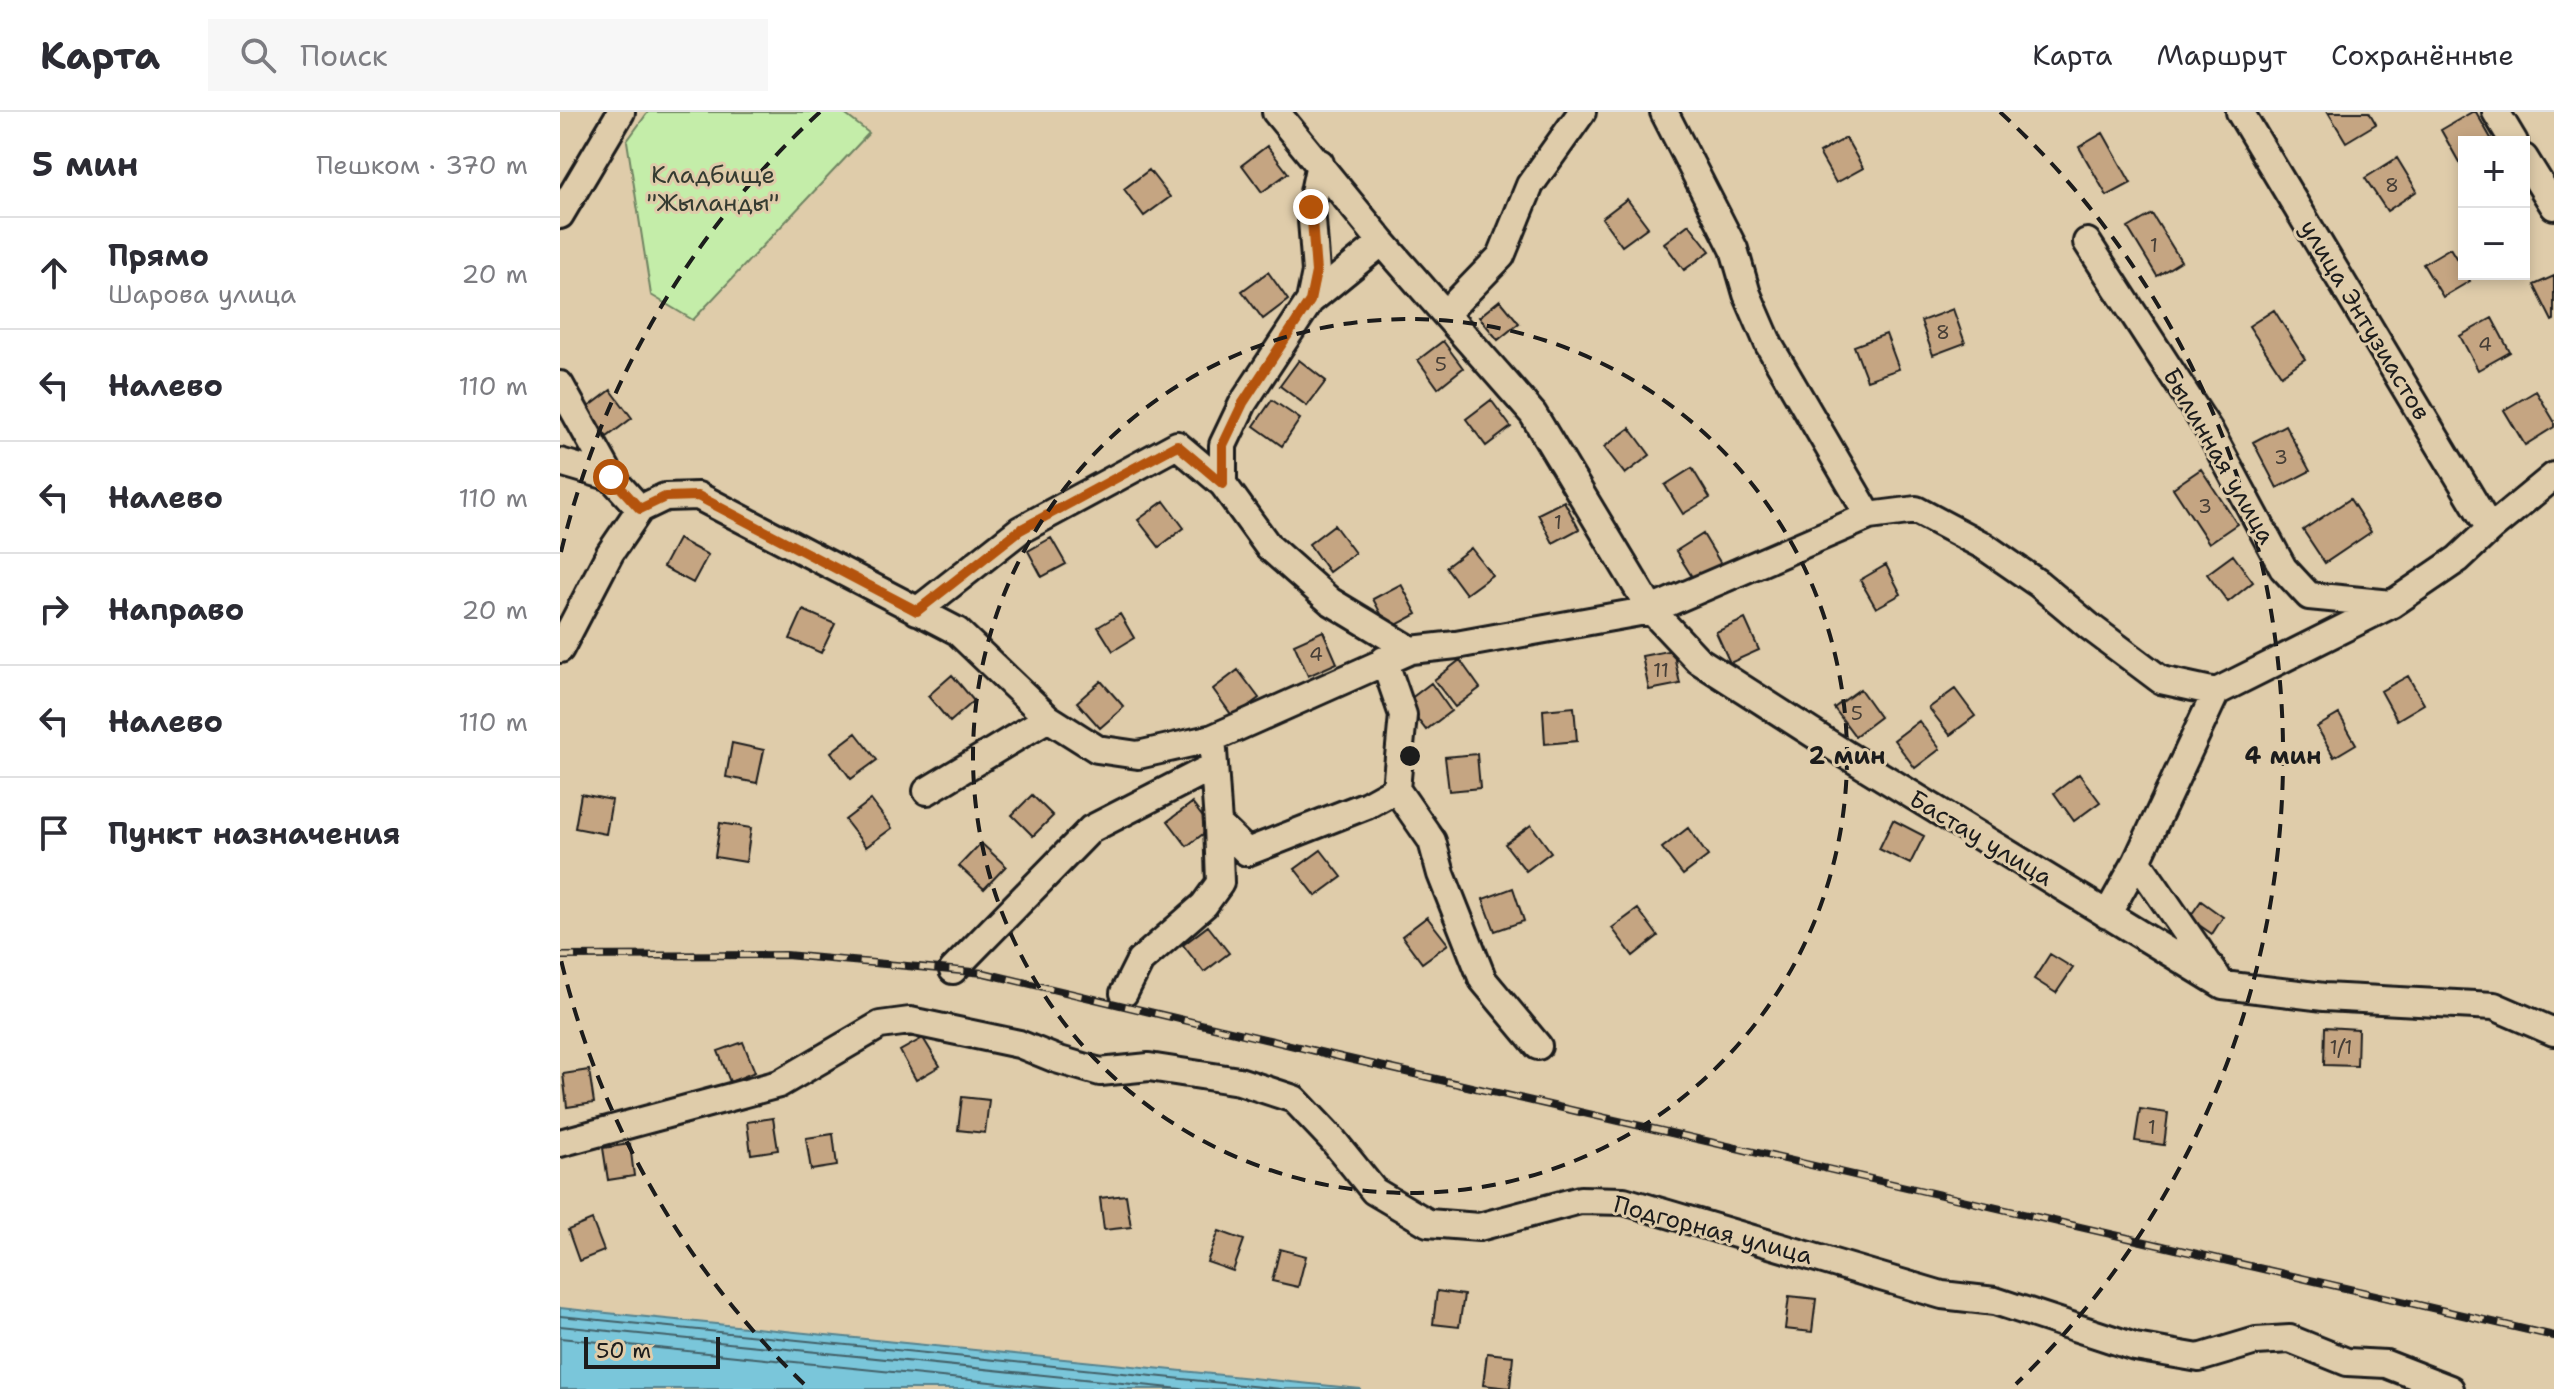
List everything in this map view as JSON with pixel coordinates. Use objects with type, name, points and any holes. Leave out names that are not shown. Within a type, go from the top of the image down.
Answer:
[{"type":"street","points":[[560,215],[621,112]]},
{"type":"street","name":"Бастау улица","points":[[1276,112],[1382,242],[1533,414],[1651,610],[1698,660],[1845,754],[2223,985],[2324,997],[2494,1006],[2554,1032]]},
{"type":"street","points":[[1446,313],[1501,256],[1530,185],[1582,112]]},
{"type":"street","points":[[1664,112],[1734,249],[1747,294],[1769,345],[1869,516]]},
{"type":"street","name":"улица Энтузиастов","points":[[2240,112],[2490,529]]},
{"type":"street","points":[[2496,112],[2510,136]]},
{"type":"street","points":[[1310,301],[1316,272],[1311,207],[1320,163]]},
{"type":"street","points":[[2530,168],[2554,206]]},
{"type":"street","points":[[1223,484],[1223,445],[1243,403],[1310,301],[1382,242]]},
{"type":"street","name":"Былинная улица","points":[[2087,242],[2210,432],[2283,568],[2309,596],[2392,604]]},
{"type":"street","points":[[560,385],[611,477],[640,509]]},
{"type":"street","points":[[917,611],[1020,530],[1177,445],[1223,484],[1268,546],[1330,601],[1411,650]]},
{"type":"street","points":[[560,462],[611,477]]},
{"type":"street","points":[[2107,915],[2137,861],[2216,692],[2392,604],[2458,559],[2554,476]]},
{"type":"street","points":[[560,649],[610,553],[640,509],[665,497],[698,496],[957,631],[1048,718],[1097,749],[1138,755],[1213,738],[1411,650],[1456,645],[1651,610],[1869,516],[1916,510],[1984,546],[2039,584],[2161,680],[2216,692]]},
{"type":"street","points":[[1384,660],[1403,715],[1396,789],[1432,841],[1441,874],[1483,980],[1538,1046]]},
{"type":"street","points":[[927,791],[1048,718]]},
{"type":"street","points":[[1124,993],[1140,961],[1204,905],[1220,883],[1213,738]]},
{"type":"street","points":[[953,970],[1091,829],[1214,766]]},
{"type":"street","points":[[1218,824],[1247,852],[1367,805],[1396,789]]},
{"type":"street","points":[[2137,861],[2223,985]]},
{"type":"street","name":"Подгорная улица","points":[[560,1143],[779,1084],[880,1025],[910,1021],[1019,1044],[1100,1072],[1149,1067],[1239,1081],[1294,1099],[1332,1139],[1374,1191],[1428,1223],[1479,1227],[1580,1200],[1624,1201],[1942,1295],[1995,1301],[2135,1347],[2199,1358],[2256,1341],[2290,1339],[2347,1362],[2386,1364],[2450,1389]]},
{"type":"green space","name":"Кладбище \"Жыланды\"","points":[[648,112],[842,112],[869,133],[693,320],[651,295],[627,141]]},
{"type":"water","points":[[560,1308],[597,1312],[1361,1389],[560,1389]]},
{"type":"building","points":[[2328,112],[2369,112],[2376,124],[2346,142]]},
{"type":"building","points":[[2476,112],[2490,136],[2458,136],[2458,160],[2441,130]]},
{"type":"building","points":[[2103,133],[2131,183],[2107,196],[2079,147]]},
{"type":"building","points":[[1846,138],[1863,168],[1836,183],[1819,153]]},
{"type":"building","points":[[1267,146],[1288,173],[1262,192],[1242,165]]},
{"type":"building","points":[[2397,158],[2417,191],[2387,211],[2365,178]]},
{"type":"building","points":[[1149,170],[1170,197],[1144,216],[1124,189]]},
{"type":"building","points":[[1627,199],[1648,227],[1622,246],[1602,218]]},
{"type":"building","points":[[2152,214],[2181,261],[2157,276],[2128,228]]},
{"type":"building","points":[[1689,224],[1710,251],[1684,270],[1664,243]]},
{"type":"building","points":[[2450,248],[2458,261],[2458,280],[2470,281],[2443,297],[2423,264]]},
{"type":"building","points":[[1268,272],[1288,300],[1263,319],[1242,291]]},
{"type":"building","points":[[2554,276],[2554,320],[2552,321],[2534,285]]},
{"type":"building","points":[[1500,300],[1519,323],[1498,340],[1479,317]]},
{"type":"building","points":[[1953,309],[1965,343],[1933,355],[1921,321]]},
{"type":"building","points":[[2274,310],[2305,359],[2281,375],[2249,326]]},
{"type":"building","points":[[2492,318],[2510,352],[2478,370],[2460,336]]},
{"type":"building","points":[[1886,334],[1899,369],[1867,380],[1854,346]]},
{"type":"building","points":[[1443,341],[1463,368],[1438,388],[1418,360]]},
{"type":"building","points":[[1299,360],[1326,381],[1307,406],[1280,386]]},
{"type":"building","points":[[611,390],[632,418],[607,437],[586,409]]},
{"type":"building","points":[[2536,391],[2554,421],[2554,427],[2525,445],[2504,410]]},
{"type":"building","points":[[1272,400],[1300,419],[1282,446],[1254,426]]},
{"type":"building","points":[[1491,400],[1511,427],[1486,446],[1466,419]]},
{"type":"building","points":[[2285,425],[2310,471],[2277,488],[2253,442]]},
{"type":"building","points":[[1630,428],[1650,455],[1625,474],[1604,447]]},
{"type":"building","points":[[1692,468],[1710,498],[1683,514],[1665,485]]},
{"type":"building","points":[[2201,469],[2237,524],[2209,543],[2173,488]]},
{"type":"building","points":[[2350,499],[2371,532],[2325,563],[2303,530]]},
{"type":"building","points":[[1164,501],[1184,528],[1159,547],[1138,520]]},
{"type":"building","points":[[1564,501],[1579,529],[1553,543],[1538,514]]},
{"type":"building","points":[[1334,525],[1355,553],[1329,572],[1309,544]]},
{"type":"building","points":[[1703,534],[1721,564],[1694,580],[1676,551]]},
{"type":"building","points":[[1051,538],[1066,564],[1042,577],[1028,551]]},
{"type":"building","points":[[678,539],[708,555],[693,583],[663,567]]},
{"type":"building","points":[[1471,548],[1492,575],[1466,594],[1446,567]]},
{"type":"building","points":[[2233,555],[2253,582],[2228,602],[2207,574]]},
{"type":"building","points":[[1886,565],[1901,594],[1876,608],[1860,580]]},
{"type":"building","points":[[1401,584],[1417,614],[1389,629],[1373,599]]},
{"type":"building","points":[[803,610],[835,624],[821,653],[790,639]]},
{"type":"building","points":[[1120,614],[1134,638],[1113,651],[1098,627]]},
{"type":"building","points":[[1745,619],[1759,650],[1730,663],[1716,632]]},
{"type":"building","points":[[1323,631],[1337,663],[1308,676],[1294,644]]},
{"type":"building","points":[[1673,650],[1680,684],[1649,690],[1642,656]]},
{"type":"building","points":[[1460,660],[1480,688],[1455,707],[1434,680]]},
{"type":"building","points":[[1238,670],[1259,698],[1233,717],[1213,689]]},
{"type":"building","points":[[952,675],[974,701],[950,722],[928,696]]},
{"type":"building","points":[[2408,676],[2424,704],[2397,720],[2381,691]]},
{"type":"building","points":[[1101,681],[1124,707],[1100,728],[1077,702]]},
{"type":"building","points":[[1431,683],[1451,711],[1426,730],[1405,703]]},
{"type":"building","points":[[1860,689],[1880,717],[1855,736],[1834,708]]},
{"type":"building","points":[[1955,689],[1975,716],[1950,735],[1929,708]]},
{"type":"building","points":[[1574,707],[1577,741],[1545,744],[1543,710]]},
{"type":"building","points":[[2339,714],[2356,744],[2334,757],[2317,727]]},
{"type":"building","points":[[1919,721],[1940,749],[1915,768],[1894,740]]},
{"type":"building","points":[[856,733],[877,760],[851,779],[831,752]]},
{"type":"building","points":[[732,743],[764,750],[757,783],[726,777]]},
{"type":"building","points":[[1477,754],[1480,788],[1449,791],[1445,757]]},
{"type":"building","points":[[2079,774],[2100,802],[2074,821],[2054,793]]},
{"type":"building","points":[[581,794],[612,800],[606,834],[575,828]]},
{"type":"building","points":[[1032,795],[1053,816],[1033,836],[1012,815]]},
{"type":"building","points":[[871,800],[892,828],[866,847],[845,820]]},
{"type":"building","points":[[1192,803],[1211,828],[1187,846],[1168,821]]},
{"type":"building","points":[[1893,820],[1924,836],[1910,864],[1879,849]]},
{"type":"building","points":[[720,823],[751,828],[746,862],[715,857]]},
{"type":"building","points":[[1531,825],[1551,852],[1526,871],[1505,844]]},
{"type":"building","points":[[1688,828],[1708,856],[1683,875],[1662,848]]},
{"type":"building","points":[[981,843],[1006,866],[984,889],[959,866]]},
{"type":"building","points":[[1321,850],[1342,877],[1316,896],[1295,869]]},
{"type":"building","points":[[1513,888],[1524,921],[1495,931],[1483,899]]},
{"type":"building","points":[[2201,901],[2223,917],[2212,934],[2189,918]]},
{"type":"building","points":[[1638,909],[1658,936],[1633,956],[1612,928]]},
{"type":"building","points":[[1427,917],[1448,944],[1422,963],[1402,936]]},
{"type":"building","points":[[1208,926],[1229,953],[1204,972],[1183,945]]},
{"type":"building","points":[[2050,954],[2073,968],[2056,993],[2034,979]]},
{"type":"building","points":[[2325,1027],[2358,1029],[2357,1066],[2324,1065]]},
{"type":"building","points":[[923,1038],[940,1066],[916,1080],[900,1051]]},
{"type":"building","points":[[743,1042],[755,1072],[730,1082],[718,1051]]},
{"type":"building","points":[[589,1070],[594,1103],[567,1107],[563,1074]]},
{"type":"building","points":[[962,1097],[989,1100],[985,1133],[958,1130]]},
{"type":"building","points":[[2140,1109],[2168,1113],[2164,1145],[2135,1141]]},
{"type":"building","points":[[773,1118],[778,1150],[751,1154],[747,1122]]},
{"type":"building","points":[[833,1134],[837,1166],[811,1170],[806,1138]]},
{"type":"building","points":[[630,1144],[634,1176],[608,1180],[603,1148]]},
{"type":"building","points":[[1126,1195],[1131,1227],[1104,1230],[1100,1198]]},
{"type":"building","points":[[592,1220],[604,1251],[579,1261],[568,1230]]},
{"type":"building","points":[[1219,1231],[1244,1240],[1233,1271],[1207,1262]]},
{"type":"building","points":[[1280,1249],[1306,1256],[1298,1287],[1272,1281]]},
{"type":"building","points":[[1437,1291],[1464,1295],[1459,1327],[1433,1324]]},
{"type":"building","points":[[1789,1296],[1816,1299],[1812,1332],[1785,1329]]},
{"type":"building","points":[[1487,1353],[1513,1356],[1510,1388],[1483,1385]]},
{"type":"railway","points":[[560,956],[786,955],[984,973],[2554,1336]]},
{"type":"route","points":[[611,477],[640,509],[665,497],[698,496],[917,611],[1020,530],[1177,445],[1223,484],[1223,445],[1243,403],[1310,301],[1316,272],[1311,207]]}]
